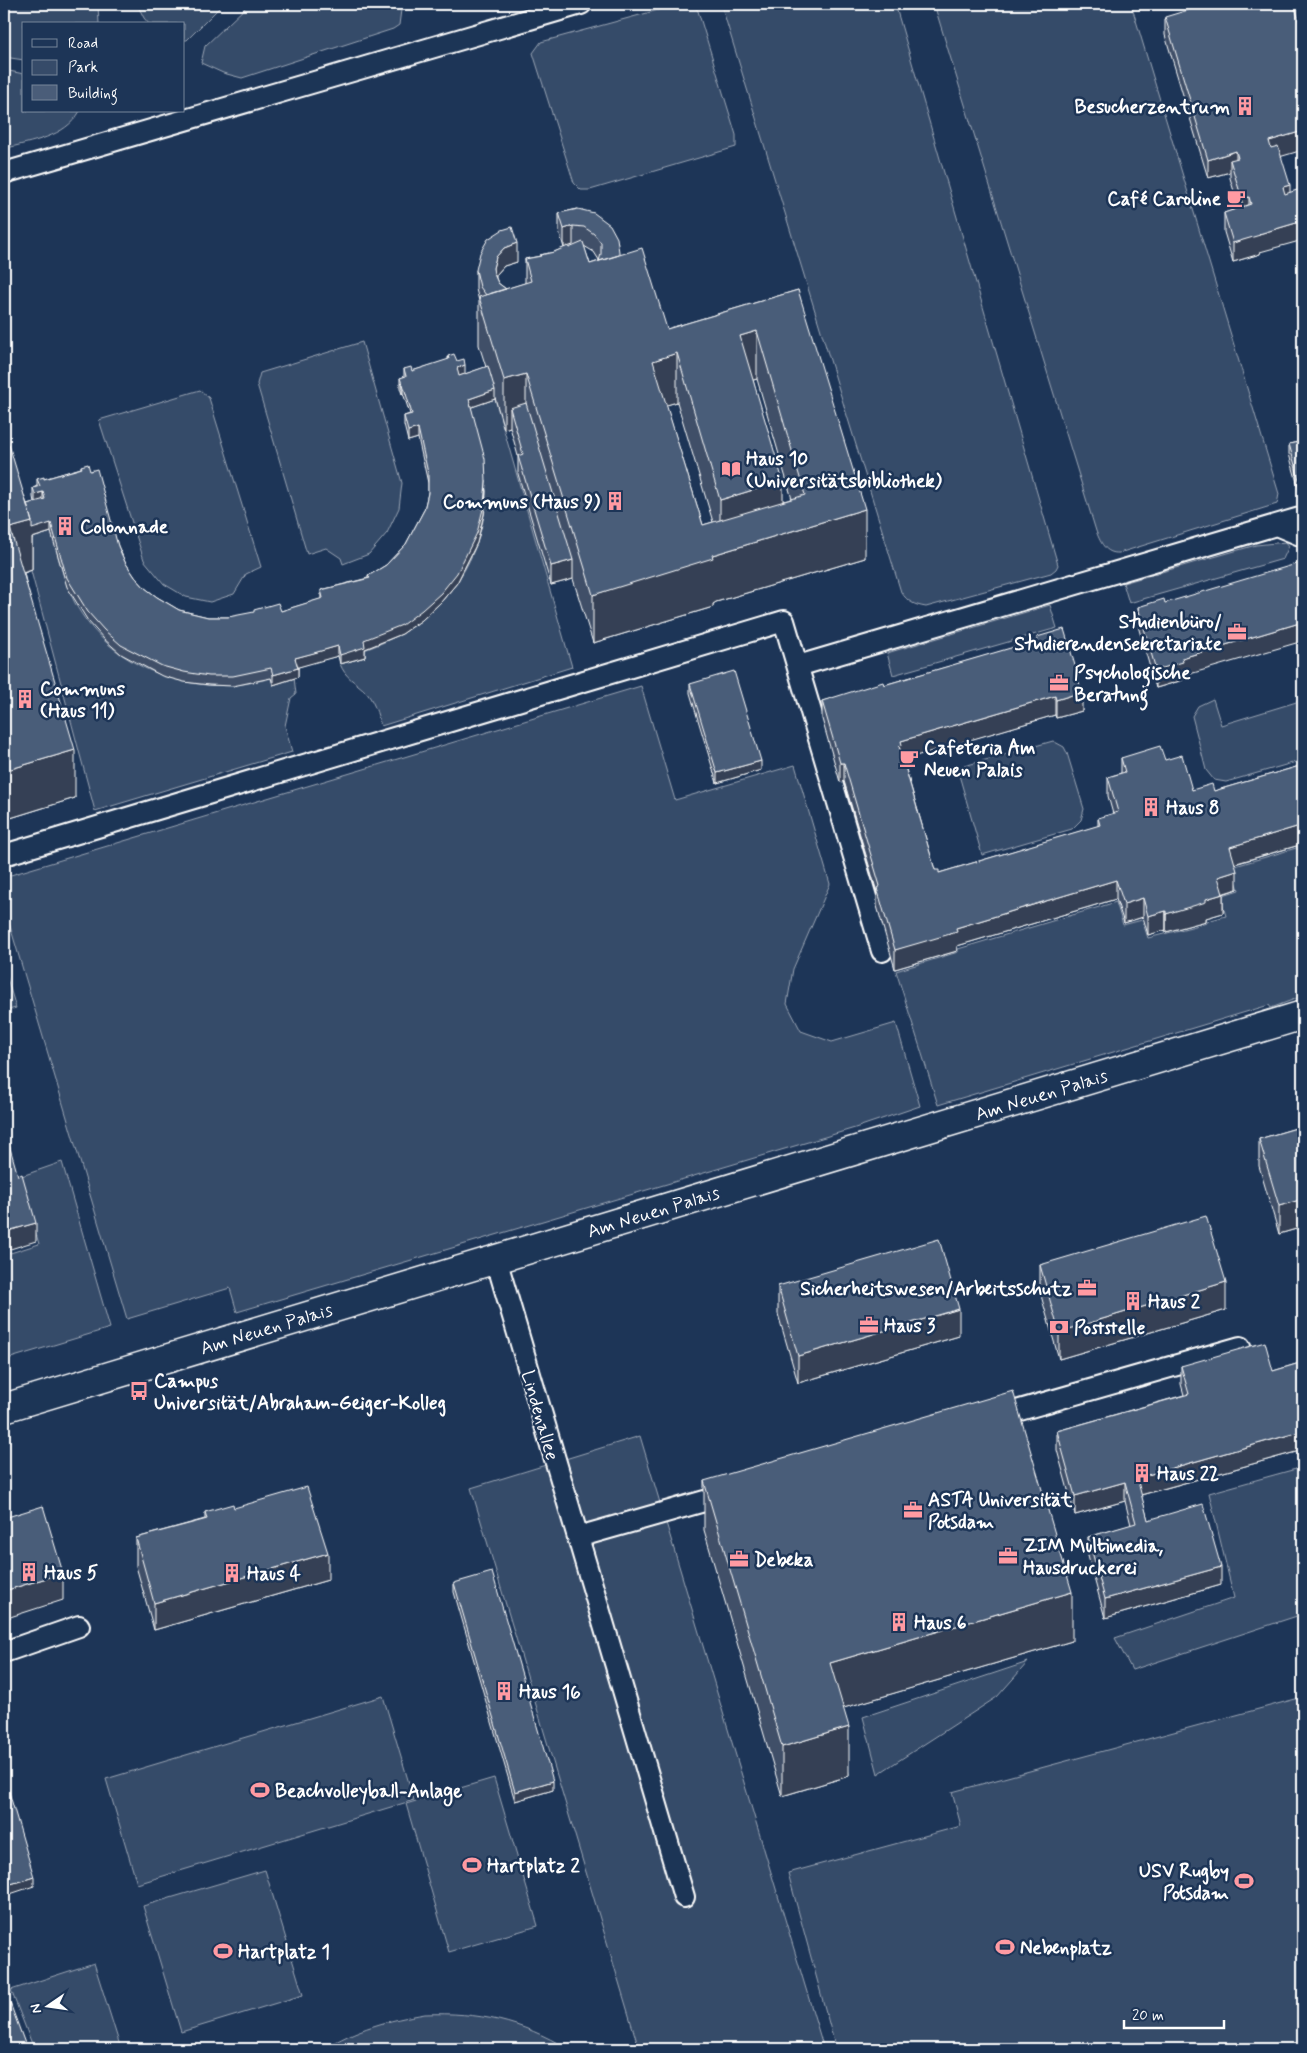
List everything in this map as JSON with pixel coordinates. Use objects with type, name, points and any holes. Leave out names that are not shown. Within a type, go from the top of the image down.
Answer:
[{"type":"street","name":"Am Neuen Palais","points":[[4,1408],[1303,1014]]},
{"type":"lane","points":[[4,173],[581,4]]},
{"type":"lane","points":[[798,666],[1303,517]]},
{"type":"lane","points":[[1276,525],[1300,535],[1303,534]]},
{"type":"lane","points":[[4,855],[784,621],[882,951]]},
{"type":"lane","name":"Lindenallee","points":[[496,1259],[684,1897]]},
{"type":"lane","points":[[972,1424],[1240,1347]]},
{"type":"lane","points":[[578,1537],[744,1490]]},
{"type":"lane","points":[[4,1652],[79,1626]]},
{"type":"green space","points":[[4,4],[98,4],[99,22],[22,22],[22,60],[4,57]]},
{"type":"green space","points":[[137,4],[223,4],[187,40],[185,40],[185,22],[147,22]]},
{"type":"green space","points":[[249,4],[399,4],[401,10],[399,25],[393,29],[242,78],[223,73],[201,63],[205,46]]},
{"type":"green space","points":[[680,4],[693,4],[698,11],[736,135],[736,147],[590,190],[581,190],[574,183],[533,53],[541,42]]},
{"type":"green space","points":[[721,4],[895,4],[1058,565],[1051,573],[926,607],[912,602],[901,592]]},
{"type":"green space","points":[[934,4],[1131,4],[1279,494],[1277,504],[1119,553],[1110,551],[1101,543]]},
{"type":"green space","points":[[1290,4],[1303,4],[1303,49]]},
{"type":"green space","points":[[4,70],[22,74],[22,112],[79,112],[74,120],[56,133],[36,141],[4,149]]},
{"type":"green space","points":[[362,342],[402,483],[399,508],[387,533],[369,554],[343,564],[341,558],[326,548],[307,554],[257,384],[260,373]]},
{"type":"green space","points":[[200,390],[209,398],[261,567],[246,574],[234,594],[210,602],[186,597],[164,584],[144,560],[99,420]]},
{"type":"green space","points":[[495,399],[572,667],[381,726],[370,698],[364,690],[347,676],[340,664],[365,657],[364,650],[385,642],[422,619],[452,588],[464,570],[474,550],[481,529],[486,500],[485,484],[469,408]]},
{"type":"green space","points":[[51,532],[64,576],[75,603],[88,623],[122,655],[142,667],[164,676],[187,682],[234,685],[271,678],[273,684],[294,678],[296,694],[291,698],[285,726],[292,752],[95,811],[23,541]]},
{"type":"green space","points":[[1286,542],[1289,546],[1283,559],[1129,603],[1123,583],[1256,545]]},
{"type":"green space","points":[[1050,605],[1057,628],[893,675],[887,653]]},
{"type":"green space","points":[[641,686],[675,800],[795,765],[830,884],[793,969],[787,1004],[801,1031],[832,1042],[896,1023],[920,1106],[855,1128],[237,1312],[230,1288],[127,1319],[4,906],[4,877]]},
{"type":"green space","points":[[1213,699],[1221,725],[1303,700],[1303,760],[1226,782],[1214,780],[1206,770],[1192,716],[1198,706]]},
{"type":"green space","points":[[1053,741],[1064,747],[1067,753],[1084,809],[1081,820],[1072,829],[982,855],[957,768]]},
{"type":"green space","points":[[1303,846],[1303,996],[1271,1008],[1269,1005],[938,1105],[896,971],[958,952],[958,949],[1116,902],[1123,925],[1142,920],[1148,938],[1207,923],[1207,921],[1226,916],[1220,896],[1239,890],[1232,867]]},
{"type":"green space","points":[[4,968],[16,1008],[4,1011]]},
{"type":"green space","points":[[62,1162],[110,1328],[4,1360],[4,1255],[39,1244],[19,1177]]},
{"type":"green space","points":[[640,1436],[824,2049],[639,2049],[471,1488]]},
{"type":"green space","points":[[1303,1467],[1303,1614],[1132,1670],[1115,1638],[1234,1598],[1209,1493]]},
{"type":"green space","points":[[1028,1662],[997,1697],[878,1774],[863,1717]]},
{"type":"green space","name":"Beachvolleyball-Anlage","points":[[383,1696],[414,1800],[137,1884],[106,1779]]},
{"type":"green space","name":"Nebenplatz","points":[[1303,1697],[1303,2049],[836,2049],[788,1873],[961,1826],[952,1792]]},
{"type":"green space","name":"Hartplatz 2","points":[[494,1778],[538,1926],[449,1952],[406,1804]]},
{"type":"green space","name":"Hartplatz 1","points":[[265,1870],[303,1995],[181,2032],[143,1906]]},
{"type":"green space","points":[[94,1963],[121,2049],[34,2049],[11,1990]]},
{"type":"green space","points":[[425,2014],[464,2015],[499,2020],[533,2031],[568,2049],[324,2049],[348,2036],[373,2026]]},
{"type":"building","name":"Besucherzentrum","points":[[1208,4],[1294,4],[1303,34],[1303,131],[1269,141],[1271,148],[1278,146],[1290,185],[1283,187],[1285,194],[1303,188],[1303,221],[1233,243],[1224,213],[1251,204],[1249,197],[1242,199],[1230,160],[1238,158],[1236,151],[1208,160],[1165,17]]},
{"type":"building","points":[[578,209],[594,213],[610,225],[617,238],[619,255],[599,261],[601,243],[594,234],[584,227],[573,226],[564,229],[559,213]]},
{"type":"building","points":[[512,227],[517,243],[504,248],[496,257],[493,268],[498,283],[506,289],[486,295],[480,287],[476,270],[480,253],[488,239],[502,230]]},
{"type":"building","points":[[583,242],[590,264],[642,248],[667,329],[798,290],[865,509],[712,555],[713,558],[593,595],[526,374],[504,380],[479,297],[531,281],[525,259],[541,256],[568,246],[569,248]],"holes":[[[757,331],[805,495],[703,525],[653,361],[677,353],[720,500],[783,481],[740,336]]]},
{"type":"building","name":"Colonnade","points":[[454,354],[457,361],[464,359],[465,365],[457,368],[459,376],[488,366],[495,390],[469,399],[485,459],[484,505],[477,533],[457,573],[441,593],[402,625],[364,640],[365,647],[340,655],[338,646],[295,658],[298,668],[273,675],[271,668],[233,676],[209,676],[162,666],[121,645],[88,612],[67,578],[51,523],[32,529],[27,504],[45,499],[43,492],[35,494],[33,488],[40,486],[37,479],[44,477],[44,479],[82,468],[81,466],[88,464],[90,471],[97,469],[118,546],[125,562],[145,588],[179,610],[208,617],[228,617],[254,612],[254,610],[278,603],[281,611],[323,598],[321,590],[370,578],[368,576],[386,565],[406,544],[424,510],[428,493],[428,473],[418,428],[408,431],[404,416],[412,414],[400,378],[406,376],[404,369],[411,367],[412,371],[449,359],[448,356]]},
{"type":"building","points":[[526,403],[573,560],[551,566],[518,456],[523,454],[510,408]]},
{"type":"building","name":"Communs (Haus 11)","points":[[7,438],[32,522],[10,528],[75,750],[4,771],[4,439]]},
{"type":"building","points":[[1303,441],[1303,490],[1302,490],[1289,444]]},
{"type":"building","points":[[1303,562],[1303,622],[1182,658],[1183,662],[1156,670],[1138,607],[1164,599],[1165,603]]},
{"type":"building","name":"Haus 8","points":[[1064,629],[1082,692],[1056,700],[1055,696],[901,741],[902,745],[899,746],[935,870],[939,870],[939,873],[1100,825],[1098,818],[1118,812],[1108,777],[1125,772],[1121,758],[1160,746],[1165,760],[1182,755],[1192,790],[1212,784],[1214,791],[1303,765],[1303,825],[1230,847],[1237,871],[1218,877],[1223,894],[1206,899],[1206,902],[1166,914],[1166,911],[1148,916],[1143,898],[1124,904],[1116,880],[956,928],[957,932],[895,950],[877,888],[880,886],[844,763],[840,763],[822,701],[883,682],[884,685],[1038,640],[1037,637]]},
{"type":"building","points":[[734,671],[761,761],[717,773],[690,684]]},
{"type":"building","points":[[1303,1126],[1303,1199],[1279,1206],[1259,1139]]},
{"type":"building","points":[[4,1127],[18,1176],[22,1174],[36,1223],[4,1232]]},
{"type":"building","points":[[1206,1216],[1226,1282],[1059,1332],[1040,1265]]},
{"type":"building","name":"Haus 3","points":[[939,1239],[959,1309],[798,1356],[778,1286]]},
{"type":"building","name":"Haus 22","points":[[1265,1342],[1273,1371],[1303,1362],[1303,1431],[1137,1478],[1148,1520],[1203,1504],[1221,1567],[1105,1599],[1088,1537],[1136,1523],[1125,1482],[1075,1496],[1057,1431],[1189,1394],[1181,1366]]},
{"type":"building","name":"Haus 6","points":[[1013,1391],[1072,1592],[830,1663],[849,1727],[782,1747],[704,1481]]},
{"type":"building","points":[[307,1487],[328,1553],[154,1603],[136,1538],[207,1519],[205,1512],[233,1504],[234,1508]]},
{"type":"building","points":[[43,1506],[63,1573],[4,1591],[4,1518]]},
{"type":"building","name":"Haus 16","points":[[492,1572],[553,1781],[515,1792],[454,1583]]},
{"type":"building","points":[[4,1775],[34,1877],[4,1886]]},
{"type":"building","points":[[10,2003],[27,2049],[4,2049],[4,2005]]},
{"type":"place","name":"Besucherzentrum","points":[[1245,106]]},
{"type":"place","name":"Café Caroline","points":[[1236,198]]},
{"type":"place","name":"Haus 10 (Universitätsbibliothek)","points":[[731,469]]},
{"type":"place","name":"Communs (Haus 9)","points":[[615,501]]},
{"type":"place","name":"Colonnade","points":[[65,526]]},
{"type":"place","name":"Studienbüro/ Studierendensekretariate","points":[[1237,632]]},
{"type":"place","name":"Psychologische Beratung","points":[[1059,683]]},
{"type":"place","name":"Communs (Haus 11)","points":[[25,699]]},
{"type":"place","name":"Cafeteria Am Neuen Palais","points":[[909,758]]},
{"type":"place","name":"Haus 8","points":[[1151,807]]},
{"type":"place","name":"Sicherheitswesen/Arbeitsschutz","points":[[1087,1288]]},
{"type":"place","name":"Haus 2","points":[[1133,1301]]},
{"type":"place","name":"Haus 3","points":[[869,1325]]},
{"type":"place","name":"Poststelle","points":[[1059,1327]]},
{"type":"place","name":"Campus Universität/Abraham-Geiger-Kolleg","points":[[139,1391]]},
{"type":"place","name":"Haus 22","points":[[1142,1473]]},
{"type":"place","name":"ASTA Universität Potsdam","points":[[913,1510]]},
{"type":"place","name":"ZIM Multimedia, Hausdruckerei","points":[[1008,1556]]},
{"type":"place","name":"Debeka","points":[[739,1559]]},
{"type":"place","name":"Haus 5","points":[[29,1572]]},
{"type":"place","name":"Haus 4","points":[[232,1573]]},
{"type":"place","name":"Haus 6","points":[[899,1622]]},
{"type":"place","name":"Haus 16","points":[[504,1691]]},
{"type":"place","name":"Beachvolleyball-Anlage","points":[[260,1790]]},
{"type":"place","name":"Hartplatz 2","points":[[472,1865]]},
{"type":"place","name":"USV Rugby Potsdam","points":[[1244,1881]]},
{"type":"place","name":"Nebenplatz","points":[[1005,1947]]},
{"type":"place","name":"Hartplatz 1","points":[[223,1951]]}]
